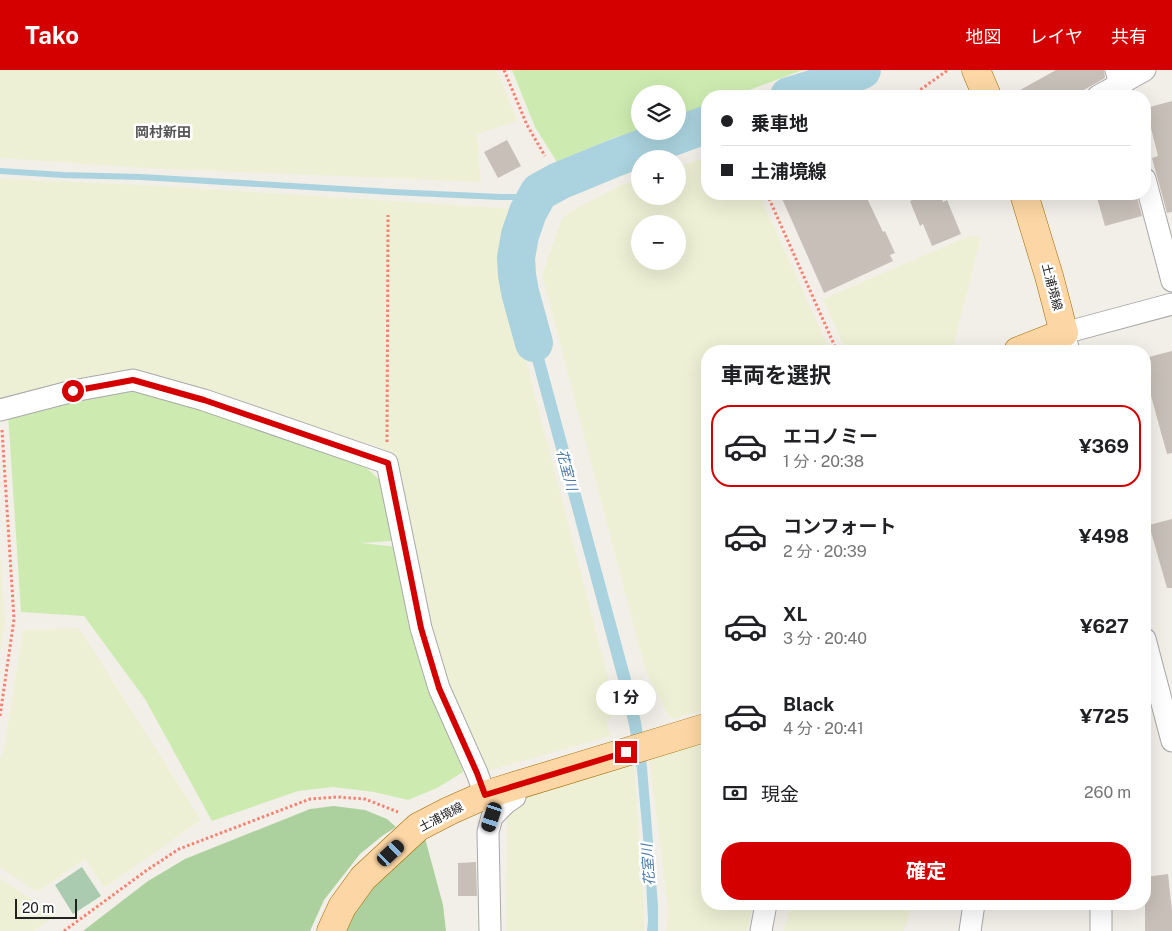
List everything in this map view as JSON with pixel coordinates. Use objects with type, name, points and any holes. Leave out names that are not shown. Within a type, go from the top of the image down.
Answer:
[{"type":"main road","points":[[976,70],[984,90]]},
{"type":"main road","name":"土浦境線","points":[[1026,200],[1066,342]]},
{"type":"main road","points":[[1050,345],[1066,342]]},
{"type":"main road","name":"土浦境線","points":[[331,931],[342,907],[363,878],[418,827],[485,795],[701,729]]},
{"type":"street","points":[[1108,90],[1146,70]]},
{"type":"street","points":[[1151,200],[1172,282]]},
{"type":"street","points":[[1066,342],[1172,304]]},
{"type":"street","points":[[0,410],[73,391],[133,380],[204,400],[388,463],[421,628],[439,688],[485,795]]},
{"type":"street","points":[[1151,662],[1172,741]]},
{"type":"street","points":[[490,931],[488,832],[492,817],[515,797],[511,787]]},
{"type":"street","points":[[761,931],[765,910]]},
{"type":"street","points":[[970,931],[973,910]]},
{"type":"street","points":[[1100,910],[1101,931]]},
{"type":"path","points":[[504,70],[527,125],[544,156]]},
{"type":"path","points":[[920,90],[947,70]]},
{"type":"path","points":[[770,200],[834,345]]},
{"type":"path","points":[[388,215],[388,463]]},
{"type":"path","points":[[0,410],[14,619],[0,716]]},
{"type":"path","points":[[64,931],[179,849],[310,798],[365,799],[400,813],[418,827]]},
{"type":"green space","points":[[0,70],[497,70],[517,121],[477,134],[481,182],[143,168],[0,158]]},
{"type":"green space","points":[[512,70],[803,70],[749,90],[701,90],[701,108],[686,114],[686,85],[631,85],[631,133],[613,138],[557,162],[535,127]]},
{"type":"green space","points":[[701,159],[701,200],[762,200],[827,345],[701,345],[701,710],[677,718],[670,718],[645,669],[542,275],[562,219],[570,212],[621,185],[631,182],[631,205],[686,205],[686,164]]},
{"type":"green space","points":[[0,179],[145,185],[511,209],[502,268],[617,712],[606,722],[611,736],[487,771],[457,714],[428,628],[397,458],[380,447],[130,373],[0,400]]},
{"type":"green space","points":[[969,236],[981,237],[954,345],[843,345],[823,299]]},
{"type":"green space","points":[[123,388],[148,391],[358,460],[384,484],[392,541],[361,543],[397,547],[463,772],[437,788],[408,800],[374,792],[333,787],[298,791],[212,821],[145,699],[84,616],[21,612],[8,413]]},
{"type":"green space","points":[[0,548],[5,622],[0,655]]},
{"type":"green space","points":[[79,628],[201,820],[104,888],[85,859],[37,892],[0,867],[0,760],[5,744],[23,630]]},
{"type":"green space","points":[[701,743],[701,910],[752,910],[747,931],[666,931],[668,911],[649,759]]},
{"type":"green space","points":[[634,763],[644,931],[506,931],[507,811],[525,794]]},
{"type":"green space","points":[[334,806],[365,810],[387,819],[396,827],[360,854],[324,900],[310,931],[83,931],[148,881],[185,859],[310,809]]},
{"type":"green space","points":[[425,838],[443,905],[446,931],[344,931],[373,882]]},
{"type":"green space","points":[[82,867],[101,896],[73,914],[55,885]]},
{"type":"green space","points":[[0,878],[56,916],[33,931],[0,931]]},
{"type":"green space","points":[[789,910],[910,910],[904,931],[784,931]]},
{"type":"water","points":[[844,70],[877,70],[833,90],[814,90],[811,82]]},
{"type":"water","points":[[526,291],[641,722],[647,767],[658,905],[658,931],[647,931],[645,859],[637,770],[629,725],[514,293]]},
{"type":"building","points":[[1056,70],[1104,70],[1105,78],[1084,90],[1020,90]]},
{"type":"building","points":[[1172,101],[1172,212],[1167,213],[1152,158],[1158,156],[1151,128],[1151,107]]},
{"type":"building","points":[[507,140],[521,166],[498,178],[484,152]]},
{"type":"building","points":[[783,200],[868,200],[895,253],[890,255],[893,261],[824,293]]},
{"type":"building","points":[[942,200],[943,202],[947,200],[961,234],[932,246],[923,224],[920,226],[910,201]]},
{"type":"building","points":[[1098,200],[1138,200],[1142,216],[1105,226]]},
{"type":"building","points":[[1172,351],[1172,453],[1167,454],[1151,396],[1151,356]]},
{"type":"building","points":[[1172,519],[1172,588],[1167,588],[1151,532],[1151,524]]},
{"type":"building","points":[[476,862],[477,896],[458,896],[458,863]]},
{"type":"building","points":[[1168,874],[1172,931],[1145,931],[1145,910],[1151,910],[1151,876]]},
{"type":"waterway","name":"花室川","points":[[808,90],[862,70]]},
{"type":"waterway","name":"花室川","points":[[534,343],[520,292],[516,258],[520,235],[528,212],[539,192],[559,181],[615,158],[701,127]]},
{"type":"waterway","points":[[0,171],[500,197],[518,197],[539,192]]},
{"type":"district","name":"岡村新田","points":[[163,132]]},
{"type":"route","points":[[73,391],[133,380],[204,400],[388,463],[425,643],[439,688],[485,795],[626,752]]}]
